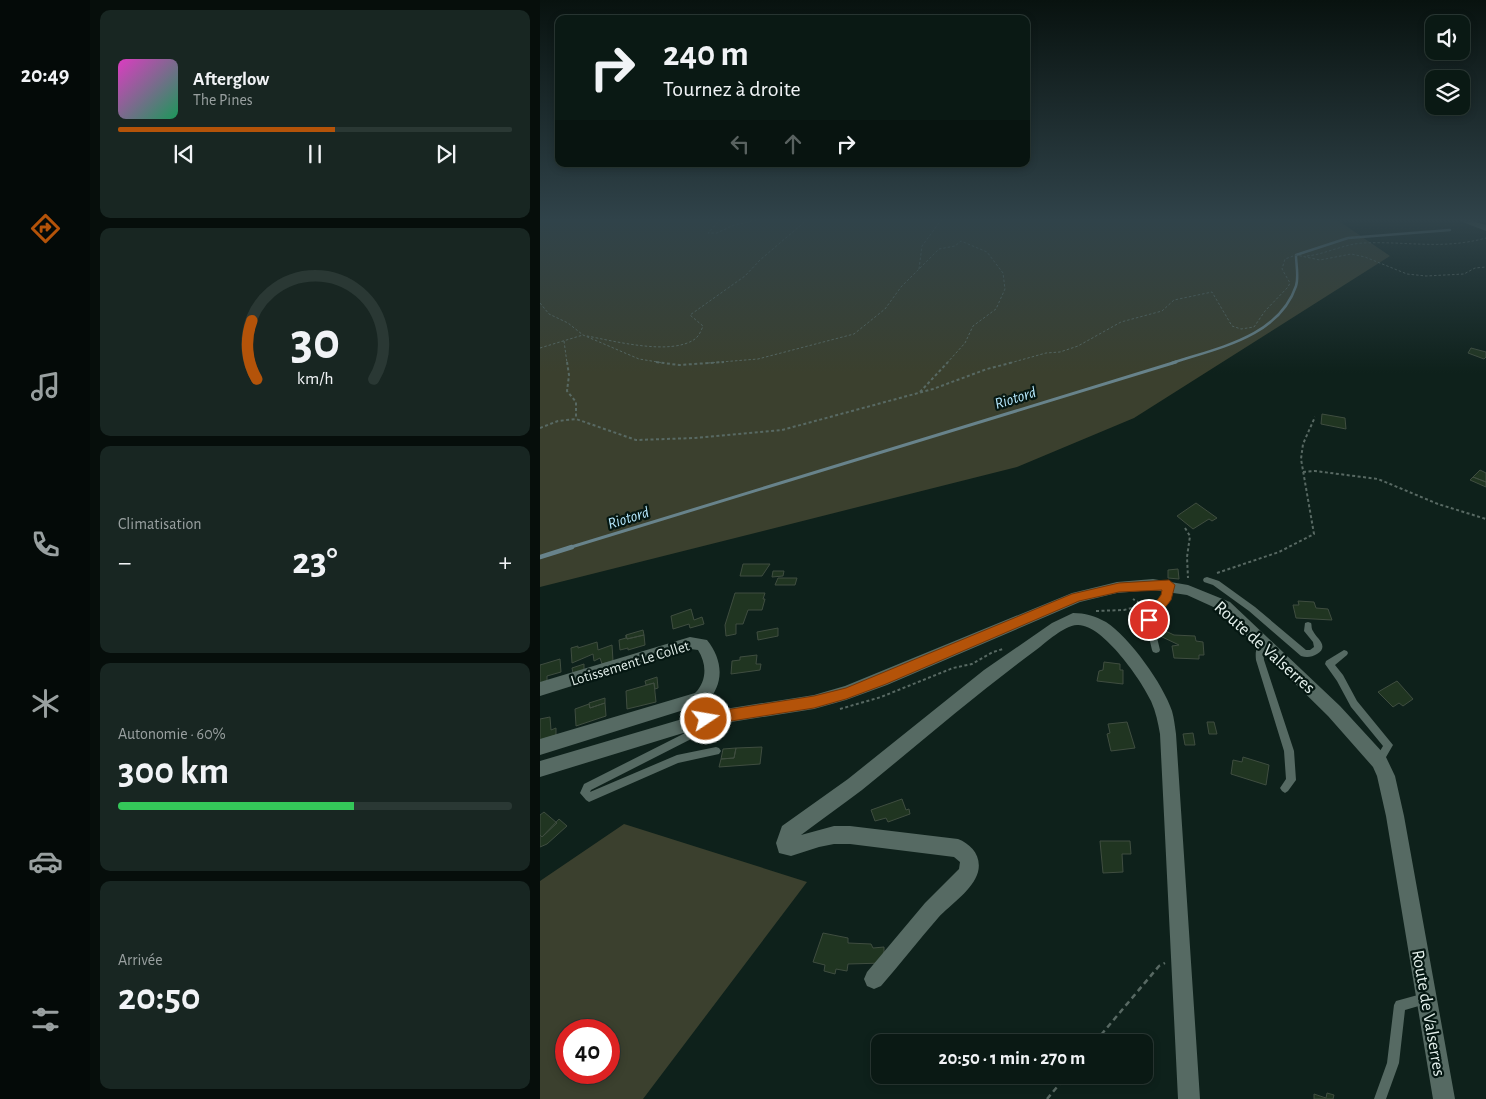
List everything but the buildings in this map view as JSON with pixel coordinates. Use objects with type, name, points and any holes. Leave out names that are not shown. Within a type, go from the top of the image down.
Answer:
[{"type":"street","name":"Route de Valserres","points":[[540,770],[655,733],[706,719],[814,702],[846,693],[1077,597],[1119,588],[1169,585],[1206,595],[1225,606],[1334,710],[1378,761],[1386,776],[1395,816],[1444,1099]]},
{"type":"street","points":[[874,979],[932,910],[968,875],[970,867],[966,854],[958,848],[850,835],[820,838],[791,847],[786,846],[786,838],[794,827],[854,785],[990,674],[1057,627],[1073,619],[1085,619],[1101,627],[1119,643],[1150,683],[1164,712],[1168,734],[1189,1099]]},
{"type":"street","name":"Lotissement Le Collet","points":[[540,689],[690,643],[702,644],[712,664],[713,676],[710,687],[700,698],[540,747]]},
{"type":"lane","points":[[1207,580],[1216,584],[1252,609],[1304,654],[1312,653],[1318,649],[1317,642],[1308,631],[1308,625]]},
{"type":"lane","points":[[1156,650],[1149,620],[1167,596],[1169,585]]},
{"type":"lane","points":[[1266,646],[1258,651],[1289,751],[1291,780],[1285,788]]},
{"type":"lane","points":[[1344,653],[1328,664],[1340,678],[1354,704],[1388,745],[1378,761]]},
{"type":"lane","points":[[706,719],[706,724],[698,731],[588,787],[585,792],[589,797],[677,759],[716,752]]},
{"type":"lane","points":[[1380,1099],[1393,1063],[1400,1005],[1427,998]]},
{"type":"path","points":[[540,348],[583,335],[641,346],[686,344],[696,339],[703,326],[690,315],[750,270]]},
{"type":"path","points":[[540,303],[549,314],[568,323],[583,335],[640,359],[679,366],[758,359],[854,334],[885,309],[900,287],[918,270]]},
{"type":"path","points":[[920,392],[965,343],[973,326],[996,309],[1005,284],[1000,270]]},
{"type":"path","points":[[540,428],[576,419],[636,440],[695,438],[782,430],[939,388],[987,370],[1078,346],[1121,322],[1162,311],[1174,300],[1193,295],[1212,292],[1232,326],[1241,329],[1254,327],[1265,312],[1288,288],[1290,283],[1283,270]]},
{"type":"path","points":[[1398,270],[1407,274],[1426,276],[1464,274],[1471,270]]},
{"type":"path","points":[[564,341],[569,376],[566,391],[576,402],[576,419]]},
{"type":"path","points":[[1207,580],[1216,573],[1271,555],[1302,542],[1314,534],[1302,472],[1303,444],[1314,417]]},
{"type":"path","points":[[1302,472],[1315,471],[1378,479],[1438,504],[1486,518]]},
{"type":"path","points":[[1185,528],[1190,536],[1187,557],[1188,581]]},
{"type":"path","points":[[1073,619],[1083,613],[1099,610],[1124,610],[1136,607],[1138,602],[1123,593],[1119,588]]},
{"type":"path","points":[[1102,1034],[1159,966],[1181,955]]},
{"type":"path","points":[[1046,1099],[1059,1084]]},
{"type":"green space","points":[[540,270],[1367,270],[1134,418],[1017,467],[540,587]]},
{"type":"green space","points":[[624,824],[807,882],[643,1099],[540,1099],[540,881]]},
{"type":"waterway","name":"Riotord","points":[[1172,363],[1227,345],[1261,329],[1276,317],[1288,303],[1296,286],[1297,270]]},
{"type":"waterway","name":"Riotord","points":[[568,548],[1176,362]]},
{"type":"waterway","name":"Riotord","points":[[540,557],[572,547]]},
{"type":"route","points":[[706,719],[814,702],[846,693],[1077,597],[1119,588],[1158,584],[1169,585],[1167,596],[1149,620]]}]
